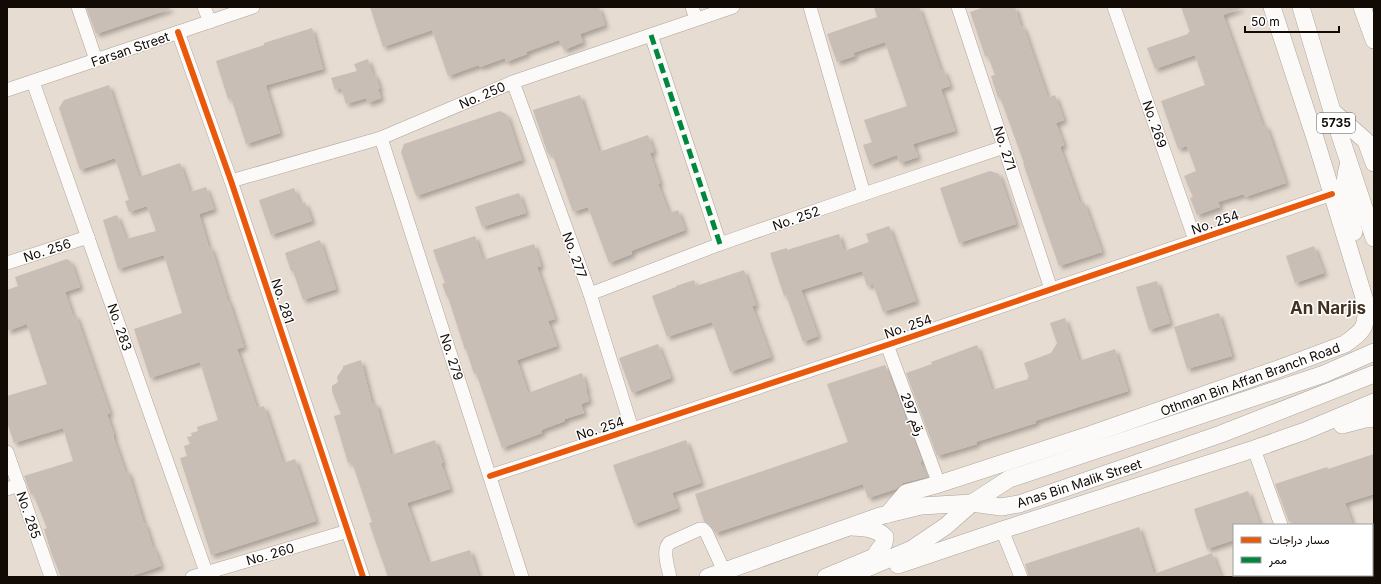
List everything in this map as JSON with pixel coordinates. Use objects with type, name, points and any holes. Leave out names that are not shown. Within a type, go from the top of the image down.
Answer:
[{"type":"main road","name":"Othman Bin Affan Branch Road","points":[[888,514],[906,493],[939,484],[1139,418],[1278,370],[1345,344],[1361,333],[1367,319],[1366,304],[1313,131],[1272,7]]},
{"type":"main road","name":"5735","points":[[1302,7],[1349,164],[1368,205],[1374,238]]},
{"type":"main road","points":[[1362,7],[1374,40]]},
{"type":"main road","points":[[1332,111],[1366,141],[1374,163]]},
{"type":"main road","points":[[1349,164],[1345,177],[1345,189],[1368,288],[1366,304]]},
{"type":"main road","points":[[846,577],[912,549],[946,526],[972,503],[1010,479],[1324,374],[1374,352]]},
{"type":"main road","name":"Anas Bin Malik Street","points":[[708,577],[851,526],[888,514],[921,506],[972,503],[1001,507],[1019,504],[1221,434],[1374,374]]},
{"type":"main road","name":"Anas Bin Malik Street","points":[[864,577],[1002,530],[1254,449],[1305,431],[1374,402]]},
{"type":"main road","points":[[1305,431],[1374,418]]},
{"type":"main road","points":[[826,577],[874,556],[884,543],[885,537],[881,532],[851,526]]},
{"type":"street","points":[[78,7],[96,60]]},
{"type":"street","points":[[204,7],[210,22]]},
{"type":"street","name":"Farsan Street","points":[[7,90],[253,7]]},
{"type":"street","name":"No. 250","points":[[231,181],[381,138],[513,82],[651,35],[694,13],[733,7]]},
{"type":"street","points":[[810,7],[864,194]]},
{"type":"street","name":"No. 271","points":[[958,7],[1051,289]]},
{"type":"street","name":"No. 269","points":[[1114,7],[1195,240]]},
{"type":"street","name":"No. 281","points":[[178,32],[231,181],[363,577]]},
{"type":"street","points":[[651,35],[720,244]]},
{"type":"street","name":"No. 283","points":[[33,82],[206,572]]},
{"type":"street","name":"No. 277","points":[[513,82],[590,294],[632,429]]},
{"type":"street","name":"No. 279","points":[[381,138],[522,577]]},
{"type":"street","name":"No. 252","points":[[590,294],[720,244],[1004,147]]},
{"type":"street","name":"No. 254","points":[[490,476],[887,345],[1332,194]]},
{"type":"street","name":"No. 256","points":[[7,263],[88,237]]},
{"type":"street","name":"رقم 297","points":[[887,345],[939,484]]},
{"type":"street","points":[[1254,449],[1281,524]]},
{"type":"street","name":"No. 285","points":[[7,452],[13,487],[51,577]]},
{"type":"street","points":[[670,577],[666,546],[669,542],[700,529],[703,529],[706,532],[724,571]]},
{"type":"street","points":[[1002,530],[1021,577]]},
{"type":"street","name":"No. 260","points":[[192,577],[348,531]]},
{"type":"building","points":[[86,7],[170,7],[170,9],[96,34]]},
{"type":"building","points":[[370,7],[599,7],[605,25],[580,34],[583,42],[564,50],[559,40],[526,52],[527,54],[506,62],[505,58],[448,76],[432,30],[383,47]]},
{"type":"building","points":[[874,7],[919,7],[941,71],[944,70],[950,86],[941,89],[955,131],[913,144],[918,157],[900,163],[897,155],[870,165],[863,145],[872,142],[864,120],[907,106],[885,42],[853,53],[855,56],[837,62],[827,34],[877,17]]},
{"type":"building","points":[[985,7],[1015,7],[1048,98],[1055,95],[1064,120],[1056,123],[1064,145],[1060,147],[1080,203],[1084,202],[1102,252],[1059,266],[1024,163],[1000,97],[998,98],[991,76],[995,75],[988,56],[985,56],[970,12]]},
{"type":"building","points":[[1181,7],[1241,7],[1223,15],[1263,126],[1266,125],[1286,183],[1245,197],[1244,194],[1218,202],[1220,207],[1197,215],[1190,198],[1193,197],[1184,176],[1196,171],[1187,146],[1178,149],[1161,101],[1205,85],[1195,55],[1155,69],[1147,48],[1190,32]]},
{"type":"building","points":[[312,28],[323,69],[267,85],[266,87],[280,133],[246,144],[231,98],[228,99],[216,61],[264,45],[264,43]]},
{"type":"building","points":[[368,59],[373,75],[375,74],[380,89],[378,89],[381,98],[368,103],[366,98],[346,104],[341,88],[335,90],[331,78],[357,71],[354,64]]},
{"type":"building","points":[[109,85],[139,177],[180,163],[190,192],[206,187],[214,209],[199,214],[209,248],[211,247],[244,347],[237,349],[257,408],[264,406],[283,463],[295,459],[316,521],[211,555],[180,458],[187,456],[184,446],[190,444],[187,437],[192,436],[191,433],[198,431],[197,427],[218,420],[200,362],[150,378],[134,329],[182,313],[164,255],[118,269],[103,220],[117,215],[126,239],[156,231],[147,206],[129,212],[125,201],[129,200],[115,158],[80,170],[59,108],[64,100]]},
{"type":"building","points":[[580,95],[599,152],[648,135],[654,152],[650,153],[660,183],[658,184],[669,213],[678,210],[685,230],[631,251],[632,254],[609,263],[588,207],[573,212],[552,153],[548,154],[533,110]]},
{"type":"building","points":[[500,111],[507,115],[522,160],[416,196],[401,152],[404,144]]},
{"type":"building","points":[[990,171],[999,174],[1016,224],[959,243],[940,188]]},
{"type":"building","points":[[294,188],[300,204],[305,202],[312,221],[271,235],[259,200]]},
{"type":"building","points":[[519,193],[526,213],[482,227],[475,207]]},
{"type":"building","points":[[889,226],[916,301],[883,312],[873,284],[867,286],[862,271],[801,290],[818,336],[803,342],[786,295],[784,296],[770,253],[787,248],[787,250],[839,234],[844,251],[869,242],[866,234]]},
{"type":"building","points":[[475,236],[483,260],[534,244],[541,266],[537,267],[555,319],[548,321],[557,346],[517,360],[528,393],[582,373],[589,401],[581,404],[584,413],[565,419],[565,421],[541,430],[542,433],[502,448],[476,373],[474,374],[448,297],[442,284],[445,283],[433,250]]},
{"type":"building","points":[[320,240],[336,289],[303,300],[285,253]]},
{"type":"building","points":[[1314,246],[1324,273],[1295,283],[1286,256]]},
{"type":"building","points":[[67,259],[71,262],[80,287],[65,292],[73,316],[76,315],[110,413],[107,414],[114,435],[113,436],[125,471],[128,471],[144,524],[145,523],[153,548],[154,547],[161,566],[129,577],[61,577],[44,529],[47,528],[33,494],[31,495],[24,476],[73,461],[63,428],[14,443],[7,422],[7,396],[47,384],[27,324],[7,331],[7,290],[18,286],[15,277]]},
{"type":"building","points":[[744,270],[756,305],[752,306],[771,357],[730,372],[712,322],[667,337],[652,296],[694,280],[696,286]]},
{"type":"building","points":[[1157,281],[1170,323],[1149,330],[1136,287]]},
{"type":"building","points":[[1219,313],[1232,356],[1187,369],[1174,327]]},
{"type":"building","points":[[1065,318],[1079,361],[1115,349],[1128,391],[1035,421],[1036,423],[976,442],[977,444],[937,456],[906,373],[977,345],[992,390],[1028,379],[1027,377],[1029,377],[1024,363],[1051,353],[1057,343],[1050,323]]},
{"type":"building","points":[[658,344],[671,378],[632,393],[619,358]]},
{"type":"building","points":[[361,360],[372,404],[376,403],[391,455],[435,440],[443,463],[441,463],[450,489],[407,503],[428,563],[470,550],[479,577],[388,577],[369,523],[372,522],[352,462],[348,463],[334,416],[341,414],[332,391],[332,386],[338,382],[337,377],[343,366]]},
{"type":"building","points":[[885,365],[922,461],[920,462],[926,477],[903,483],[896,489],[868,498],[863,484],[715,533],[712,526],[704,521],[695,494],[848,442],[827,384]]},
{"type":"building","points":[[686,440],[701,483],[672,493],[678,508],[634,524],[613,465]]},
{"type":"building","points":[[1374,454],[1374,494],[1345,503],[1353,524],[1293,524],[1292,521],[1289,522],[1275,484],[1327,467],[1328,469]]},
{"type":"building","points":[[1248,491],[1260,524],[1233,524],[1233,540],[1207,549],[1194,509]]},
{"type":"building","points":[[1139,527],[1154,574],[1212,553],[1221,577],[1029,577],[1025,564]]},
{"type":"marked path","points":[[651,35],[720,244]]},
{"type":"cycle path","points":[[178,32],[231,181],[363,577]]},
{"type":"cycle path","points":[[490,476],[887,345],[1332,194]]},
{"type":"district","name":"An Narjis","points":[[1328,308]]}]
